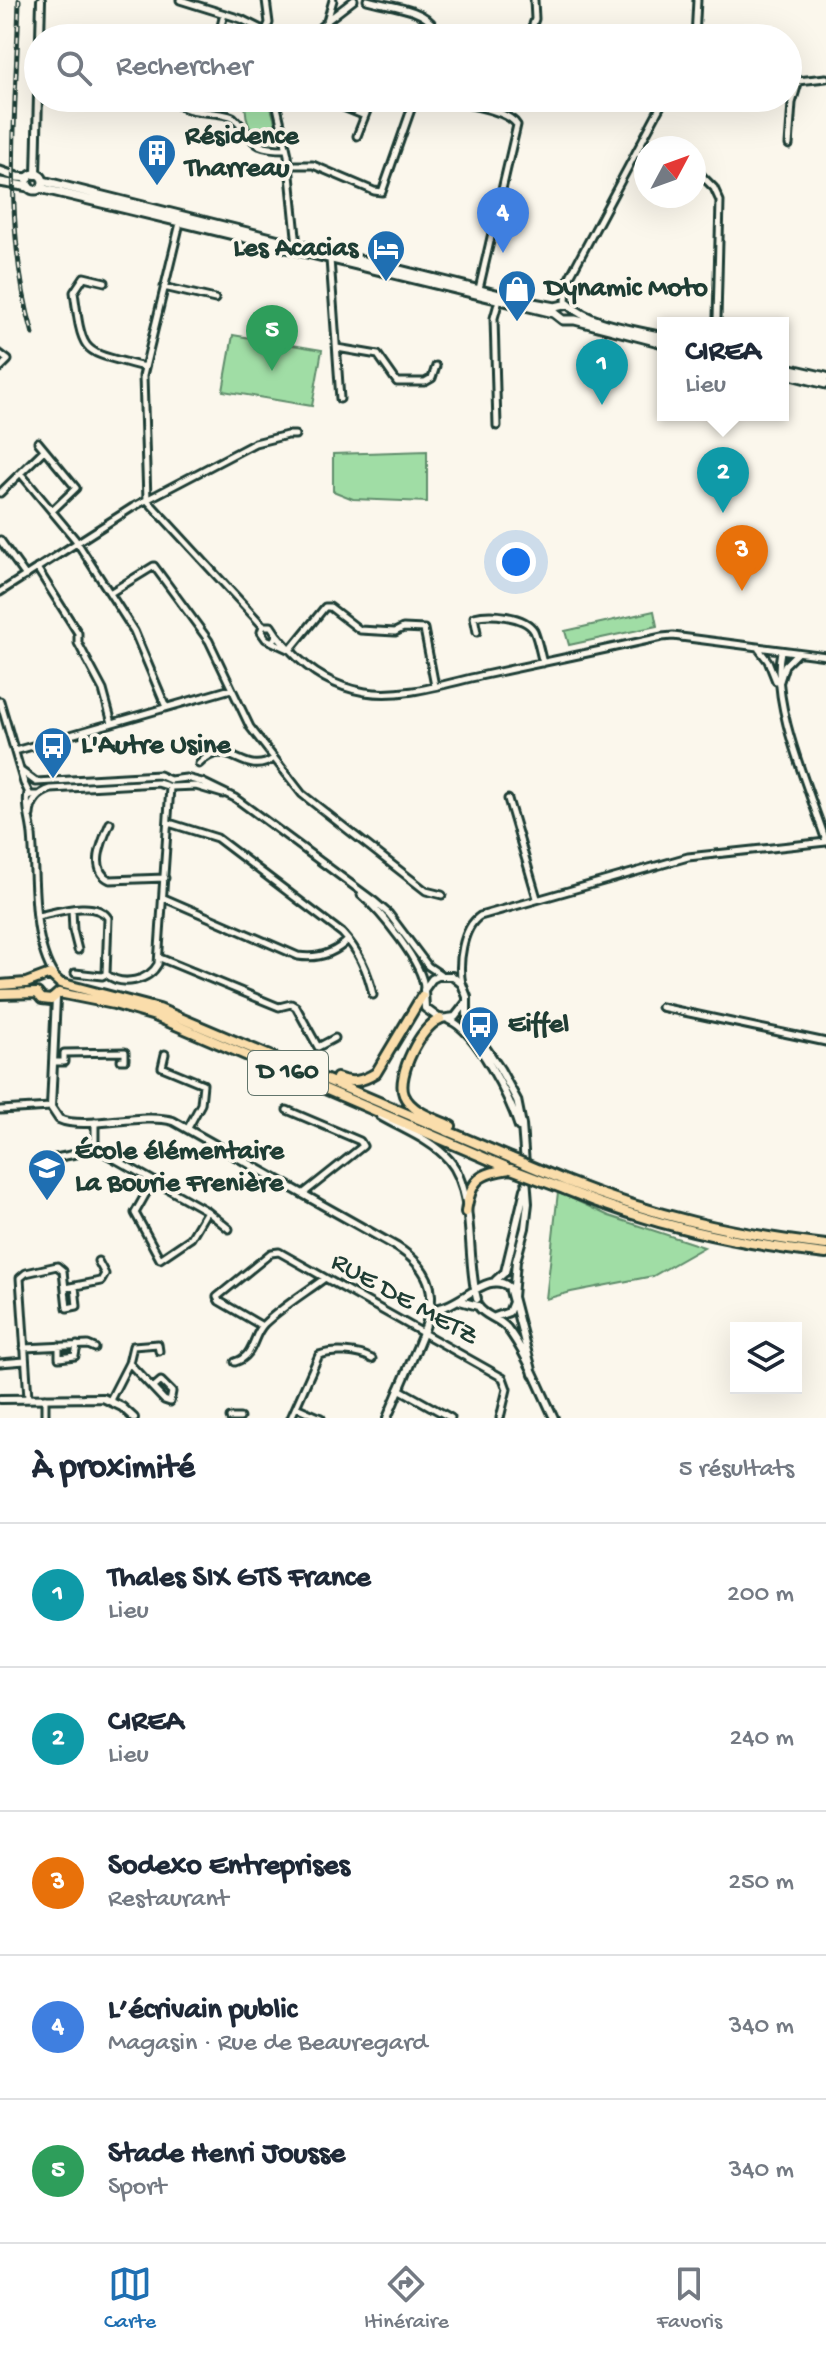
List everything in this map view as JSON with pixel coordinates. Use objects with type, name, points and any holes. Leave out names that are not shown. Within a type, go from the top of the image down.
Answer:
[{"type":"main road","points":[[0,171],[180,223],[295,248]]},
{"type":"main road","points":[[0,182],[35,182],[500,298],[561,308],[571,305],[574,311],[586,318],[657,336]]},
{"type":"main road","points":[[561,308],[563,320],[657,342]]},
{"type":"main road","points":[[569,320],[574,311]]},
{"type":"main road","points":[[789,368],[826,377]]},
{"type":"main road","points":[[789,375],[826,384]]},
{"type":"main road","points":[[37,993],[39,978]]},
{"type":"main road","points":[[0,985],[39,978],[57,979],[54,997],[37,993],[0,994]]},
{"type":"main road","name":"D 160","points":[[57,979],[159,1009],[482,1145],[612,1209],[683,1231],[759,1247],[826,1254]]},
{"type":"main road","points":[[289,1063],[342,1080],[355,1082],[366,1079],[383,1064],[423,993]]},
{"type":"main road","name":"D 160","points":[[54,997],[114,1004],[155,1016],[511,1169],[688,1223],[762,1238],[826,1245]]},
{"type":"main road","points":[[445,1020],[428,1028],[405,1068],[402,1083],[404,1095],[412,1107],[469,1135],[482,1145]]},
{"type":"main road","points":[[466,1212],[469,1195],[478,1180],[493,1170],[511,1169]]},
{"type":"street","points":[[40,24],[41,0]]},
{"type":"street","points":[[180,0],[249,24]]},
{"type":"street","points":[[266,0],[269,24]]},
{"type":"street","points":[[327,21],[333,0]]},
{"type":"street","points":[[324,24],[354,0]]},
{"type":"street","points":[[367,0],[417,13],[430,19],[432,24]]},
{"type":"street","points":[[533,24],[534,0]]},
{"type":"street","points":[[696,24],[697,0]]},
{"type":"street","points":[[222,24],[224,14]]},
{"type":"street","points":[[802,80],[826,78]]},
{"type":"street","points":[[35,182],[37,112]]},
{"type":"street","points":[[204,112],[233,117],[254,144],[262,148],[286,149]]},
{"type":"street","points":[[278,112],[289,165],[295,248]]},
{"type":"street","points":[[355,112],[365,116]]},
{"type":"street","points":[[357,136],[367,112]]},
{"type":"street","points":[[289,165],[313,165],[382,192],[410,112]]},
{"type":"street","points":[[478,293],[517,129],[510,116],[497,112]]},
{"type":"street","points":[[645,136],[658,112]]},
{"type":"street","points":[[789,145],[791,112]]},
{"type":"street","points":[[561,308],[567,282],[634,157]]},
{"type":"street","points":[[706,180],[720,201],[717,317]]},
{"type":"street","points":[[191,219],[180,223],[144,367],[147,500],[263,626],[263,636],[275,638],[325,678],[363,692],[399,692],[435,686],[673,636],[826,656]]},
{"type":"street","points":[[330,257],[340,399]]},
{"type":"street","points":[[105,282],[84,277],[74,292],[81,338],[86,348],[94,353],[144,367]]},
{"type":"street","points":[[164,287],[215,299]]},
{"type":"street","points":[[497,426],[494,318],[500,298]]},
{"type":"street","points":[[337,348],[378,355],[397,382],[425,382],[432,378],[436,366]]},
{"type":"street","points":[[0,354],[8,360],[0,368]]},
{"type":"street","points":[[0,592],[133,507],[255,443],[295,435]]},
{"type":"street","points":[[38,442],[76,488],[52,511]]},
{"type":"street","points":[[0,493],[43,451]]},
{"type":"street","points":[[21,474],[77,542],[134,631],[166,707]]},
{"type":"street","points":[[0,540],[26,576]]},
{"type":"street","points":[[110,593],[154,566],[209,641],[250,727],[302,794],[426,891],[442,895]]},
{"type":"street","points":[[37,568],[78,633],[78,643],[103,690],[112,723]]},
{"type":"street","points":[[290,650],[325,607],[330,607],[360,630],[395,632],[403,628],[424,629],[435,686]]},
{"type":"street","points":[[477,632],[474,617],[487,613],[528,625],[534,632],[543,663]]},
{"type":"street","points":[[263,626],[271,626],[275,638]]},
{"type":"street","points":[[462,984],[462,960],[468,929],[473,920],[480,916],[688,857],[826,842],[778,686],[768,661],[757,647]]},
{"type":"street","points":[[778,686],[781,651]]},
{"type":"street","points":[[778,686],[785,665],[798,653]]},
{"type":"street","points":[[15,751],[231,689]]},
{"type":"street","points":[[0,701],[28,791],[34,900],[46,956],[57,979]]},
{"type":"street","points":[[199,764],[206,757],[220,753],[252,765],[263,766],[273,759]]},
{"type":"street","points":[[21,771],[42,788],[32,804],[30,815]]},
{"type":"street","points":[[28,791],[30,784],[36,782],[159,775],[172,786]]},
{"type":"street","points":[[28,791],[33,796],[51,789],[151,783],[172,786],[186,778],[202,782],[235,798],[333,870],[389,914],[428,966],[462,984],[466,990],[467,1020],[511,1086],[520,1113],[523,1138],[528,1214],[516,1261],[509,1312],[495,1317]]},
{"type":"street","points":[[38,916],[72,909],[101,910],[108,918],[106,974],[111,978],[143,979],[155,970],[160,958],[172,786]]},
{"type":"street","points":[[508,799],[537,898]]},
{"type":"street","points":[[110,823],[100,852],[99,872],[102,876],[116,880],[165,878]]},
{"type":"street","points":[[169,823],[217,838],[348,940],[355,947],[369,975],[373,995]]},
{"type":"street","points":[[333,870],[387,920],[420,972],[429,1014],[463,1029],[504,1089],[523,1138]]},
{"type":"street","points":[[164,898],[298,956],[314,958],[340,948],[348,940]]},
{"type":"street","points":[[72,909],[78,950]]},
{"type":"street","points":[[39,978],[46,956]]},
{"type":"street","points":[[160,958],[279,1007],[291,1004],[296,1007],[318,1047],[335,1038]]},
{"type":"street","points":[[423,993],[432,979],[447,976],[462,960]]},
{"type":"street","points":[[75,973],[106,974]]},
{"type":"street","points":[[54,997],[51,1107],[55,1115],[65,1122],[163,1118],[188,1128],[411,1256],[428,1279],[431,1309],[387,1418]]},
{"type":"street","points":[[445,1020],[460,1014],[466,1003]]},
{"type":"street","points":[[661,1007],[826,1042]]},
{"type":"street","points":[[52,1062],[64,1062],[64,1053],[125,1052],[125,1060],[121,1060]]},
{"type":"street","points":[[165,1054],[162,1067],[203,1084],[201,1104],[188,1128]]},
{"type":"street","points":[[357,1102],[422,1140],[450,1161],[461,1184],[477,1302],[483,1313],[495,1317],[508,1329],[554,1418]]},
{"type":"street","points":[[0,1110],[51,1107]]},
{"type":"street","points":[[287,1110],[360,1141],[363,1146],[304,1193]]},
{"type":"street","points":[[95,1121],[95,1147]]},
{"type":"street","points":[[45,1160],[95,1147],[207,1211],[229,1229]]},
{"type":"street","points":[[153,1181],[135,1213],[160,1259],[191,1238],[207,1211]]},
{"type":"street","points":[[431,1309],[445,1308],[457,1302],[505,1272],[526,1186]]},
{"type":"street","name":"RUE DE METZ","points":[[262,1326],[217,1297],[275,1251],[503,1378],[507,1389],[500,1418]]},
{"type":"street","points":[[65,1288],[101,1281],[105,1274],[98,1261]]},
{"type":"street","points":[[28,1398],[20,1278],[26,1273],[57,1266],[63,1271],[67,1308],[77,1306],[75,1286]]},
{"type":"street","points":[[473,1267],[477,1277],[485,1284]]},
{"type":"street","points":[[235,1362],[244,1359],[252,1349],[262,1326],[325,1278]]},
{"type":"street","points":[[495,1281],[509,1287],[533,1374]]},
{"type":"street","points":[[477,1302],[485,1284]]},
{"type":"street","points":[[432,1300],[477,1302]]},
{"type":"street","points":[[110,1400],[129,1363],[133,1346],[158,1344],[159,1351]]},
{"type":"street","points":[[24,1348],[77,1345],[95,1348]]},
{"type":"street","points":[[59,1346],[59,1358],[75,1356],[77,1345]]},
{"type":"street","points":[[291,1418],[319,1355],[364,1354],[372,1359]]},
{"type":"street","points":[[0,1363],[25,1361]]},
{"type":"street","points":[[129,1363],[153,1388]]},
{"type":"street","points":[[399,1389],[451,1418]]},
{"type":"street","points":[[45,1398],[45,1418]]},
{"type":"street","points":[[0,1399],[103,1398],[134,1418]]},
{"type":"street","points":[[296,1407],[321,1418]]},
{"type":"street","points":[[230,1418],[240,1418]]},
{"type":"green space","points":[[246,112],[272,112],[280,139],[268,141],[255,135]]},
{"type":"green space","points":[[233,335],[322,350],[312,406],[223,391]]},
{"type":"green space","points":[[427,451],[427,502],[353,499],[333,491],[333,454]]},
{"type":"green space","points":[[654,611],[657,626],[569,645],[565,631]]},
{"type":"green space","points":[[558,1192],[609,1216],[704,1247],[653,1276],[546,1299]]},
{"type":"railway","points":[[19,0],[14,210],[23,293],[33,334]]},
{"type":"place","name":"Résidence Tharreau","points":[[157,187]]},
{"type":"place","name":"L’écrivain public","points":[[503,253]]},
{"type":"place","name":"Les Acacias","points":[[386,283]]},
{"type":"place","name":"Dynamic Moto","points":[[517,323]]},
{"type":"place","name":"Stade Henri Jousse","points":[[272,371]]},
{"type":"place","name":"Thales SIX GTS France","points":[[602,405]]},
{"type":"place","name":"CIREA","points":[[723,513]]},
{"type":"place","name":"Sodexo Entreprises","points":[[742,591]]},
{"type":"place","name":"L'Autre Usine","points":[[53,780]]},
{"type":"place","name":"Eiffel","points":[[480,1059]]},
{"type":"place","name":"École élémentaire La Bourie Frenière","points":[[47,1202]]}]
